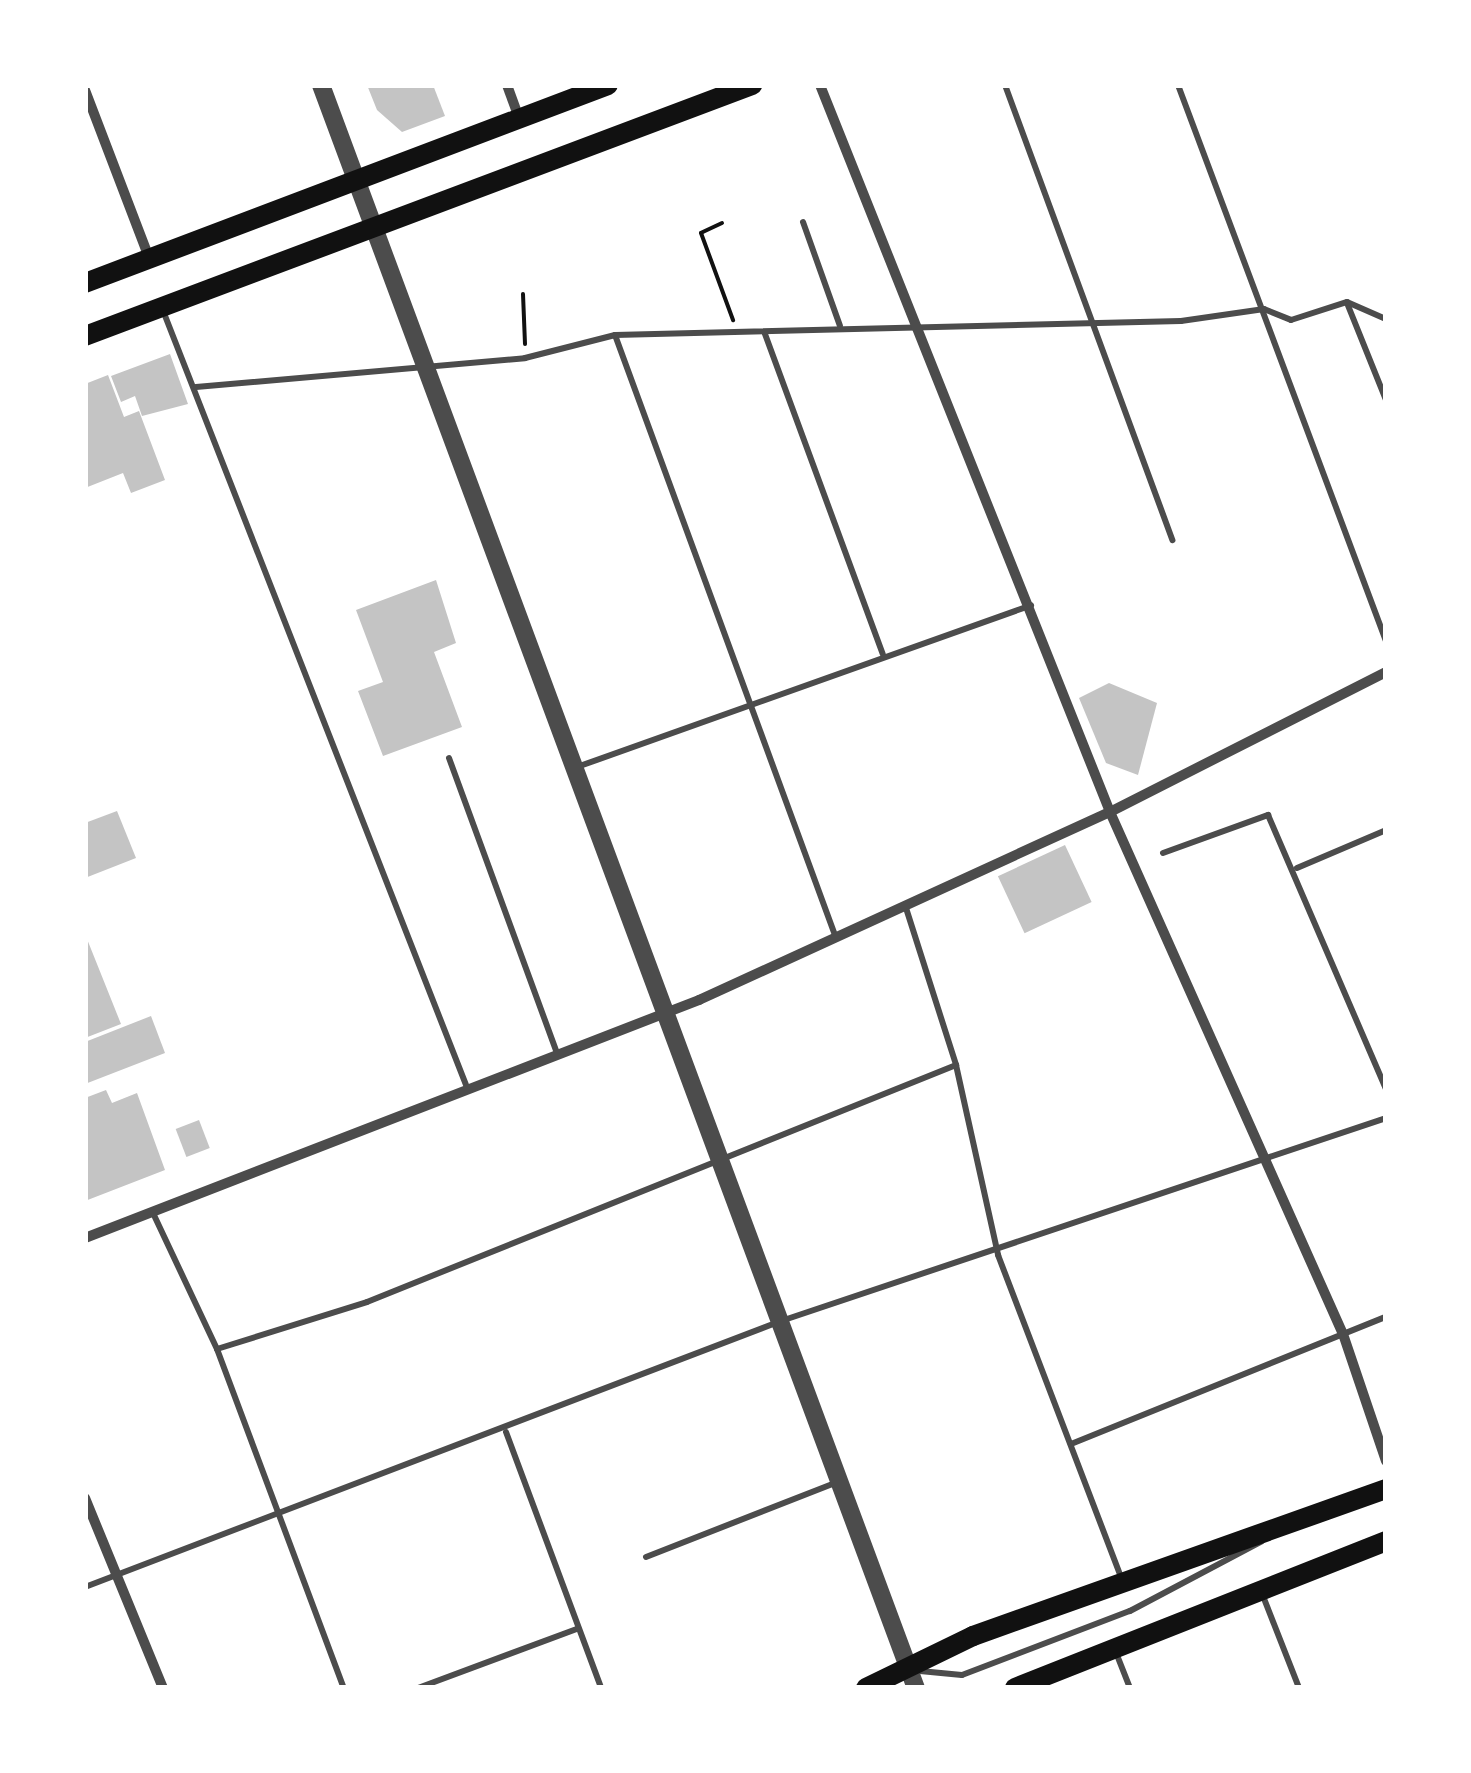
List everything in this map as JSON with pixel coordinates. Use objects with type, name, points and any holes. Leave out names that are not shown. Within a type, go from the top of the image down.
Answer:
[{"type":"main road","points":[[85,283],[608,85]]},
{"type":"main road","points":[[85,336],[752,85]]},
{"type":"main road","points":[[866,1688],[912,1679],[1122,1580],[1386,1488]]},
{"type":"main road","points":[[1016,1688],[1386,1541]]},
{"type":"street","points":[[321,85],[842,1480],[912,1679]]},
{"type":"street","points":[[507,85],[520,118]]},
{"type":"street","points":[[820,85],[1032,604],[1110,812],[1272,1163],[1343,1334],[1386,1461]]},
{"type":"street","points":[[85,90],[149,258]]},
{"type":"street","points":[[85,1238],[466,1085],[666,1013],[906,908],[1110,812],[1386,672]]},
{"type":"street","points":[[85,1498],[163,1688]]},
{"type":"lane","points":[[1005,85],[1172,540]]},
{"type":"lane","points":[[1178,85],[1386,640]]},
{"type":"lane","points":[[803,222],[840,326]]},
{"type":"lane","points":[[1347,302],[1386,400]]},
{"type":"lane","points":[[196,387],[526,358],[615,334],[765,334],[840,326],[922,330],[1088,318],[1181,321],[1264,309],[1291,320],[1347,302],[1386,319]]},
{"type":"lane","points":[[162,307],[466,1085]]},
{"type":"lane","points":[[615,334],[755,700],[836,939]]},
{"type":"lane","points":[[765,334],[883,654]]},
{"type":"lane","points":[[573,768],[883,654],[1032,604]]},
{"type":"lane","points":[[449,758],[558,1053]]},
{"type":"lane","points":[[1163,853],[1268,815],[1297,868],[1386,1089]]},
{"type":"lane","points":[[1297,868],[1386,830]]},
{"type":"lane","points":[[906,908],[956,1066],[998,1255],[1122,1580]]},
{"type":"lane","points":[[217,1348],[366,1302],[956,1066]]},
{"type":"lane","points":[[85,1586],[506,1432],[781,1321],[998,1255],[1272,1163],[1386,1118]]},
{"type":"lane","points":[[152,1212],[217,1348],[274,1516],[344,1688]]},
{"type":"lane","points":[[1071,1444],[1386,1316]]},
{"type":"lane","points":[[506,1432],[601,1688]]},
{"type":"lane","points":[[646,1558],[842,1480]]},
{"type":"lane","points":[[912,1679],[962,1675],[1094,1624],[1240,1560],[1274,1530]]},
{"type":"lane","points":[[1261,1590],[1299,1688]]},
{"type":"lane","points":[[418,1688],[577,1629]]},
{"type":"lane","points":[[1114,1649],[1130,1688]]},
{"type":"path","points":[[722,223],[701,233],[738,334]]},
{"type":"path","points":[[523,294],[526,358]]},
{"type":"building","points":[[367,85],[433,85],[445,116],[402,132],[377,110]]},
{"type":"building","points":[[170,354],[188,404],[142,416],[135,396],[121,402],[111,376]]},
{"type":"building","points":[[108,375],[124,417],[139,411],[165,480],[131,493],[123,473],[85,488],[85,384]]},
{"type":"building","points":[[436,580],[456,643],[434,652],[462,727],[383,756],[358,691],[383,682],[356,610]]},
{"type":"building","points":[[1109,683],[1157,703],[1138,775],[1106,763],[1079,698]]},
{"type":"building","points":[[117,811],[136,858],[85,878],[85,823]]},
{"type":"building","points":[[1065,845],[1092,902],[1025,933],[998,876]]},
{"type":"building","points":[[85,934],[121,1024],[85,1038]]},
{"type":"building","points":[[151,1016],[165,1053],[85,1084],[85,1042]]},
{"type":"building","points":[[106,1090],[112,1103],[137,1093],[165,1170],[85,1201],[85,1098]]},
{"type":"building","points":[[199,1120],[210,1148],[186,1157],[176,1129]]}]
